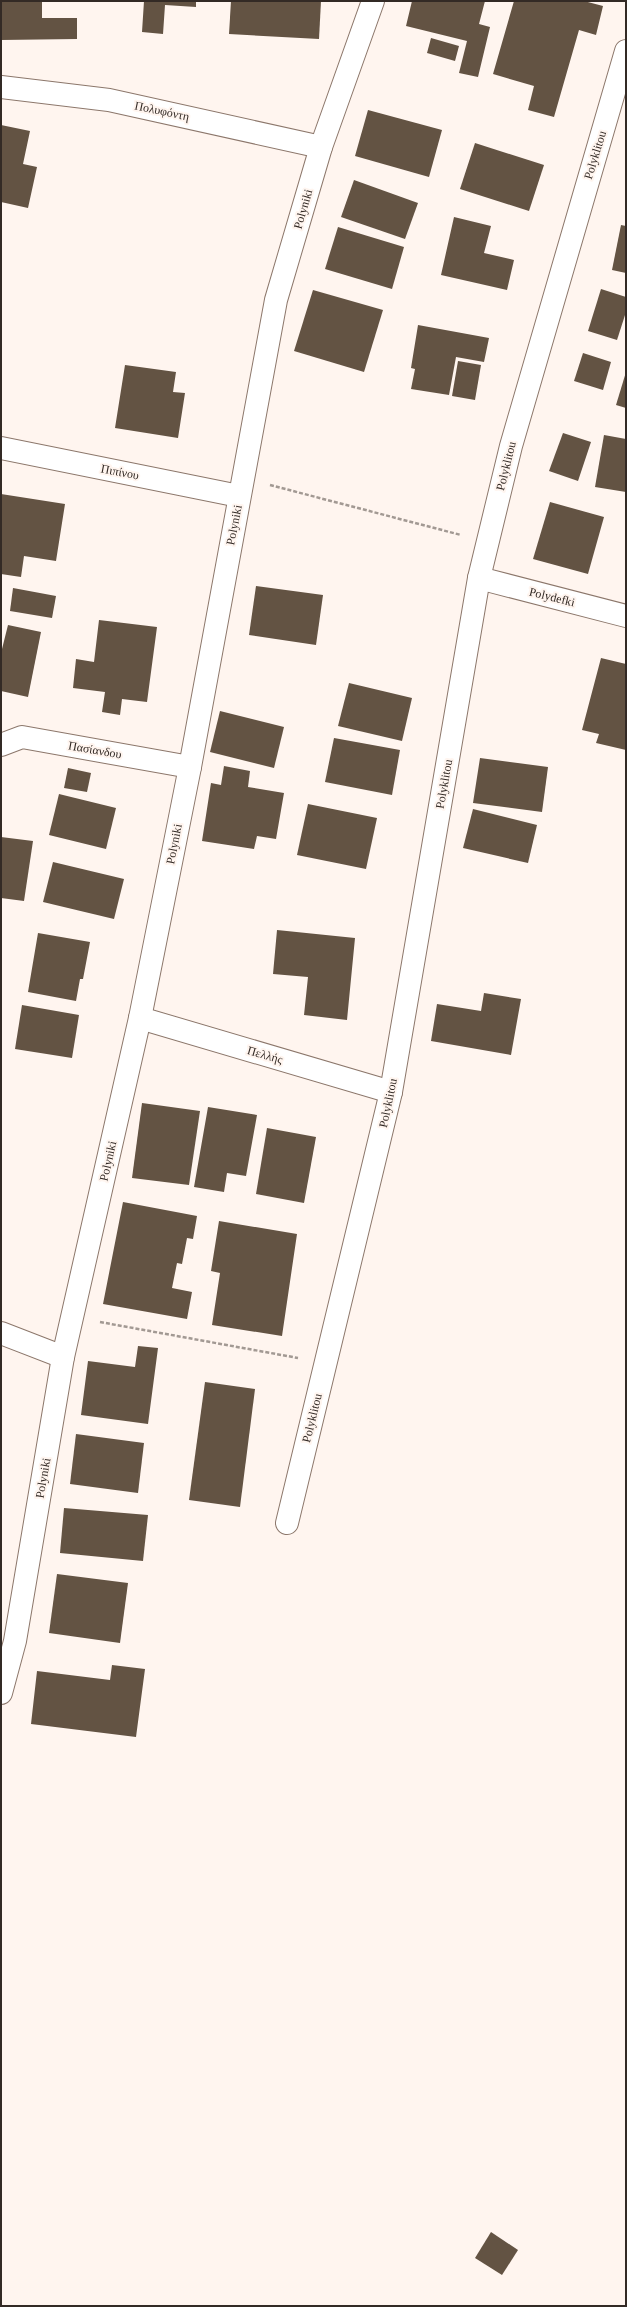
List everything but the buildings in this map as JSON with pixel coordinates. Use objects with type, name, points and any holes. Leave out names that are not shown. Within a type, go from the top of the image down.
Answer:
[{"type":"street","name":"Polyniki","points":[[1,1693],[15,1641],[63,1357],[140,1018],[190,767],[276,300],[321,147],[373,1]]},
{"type":"street","name":"Polyklitou","points":[[287,1523],[391,1092],[479,578],[511,446],[626,51]]},
{"type":"street","name":"Πολυφόντη","points":[[1,87],[109,100],[321,147]]},
{"type":"street","name":"Πιπίνου","points":[[1,448],[241,487]]},
{"type":"street","name":"Polydefki","points":[[479,578],[626,616]]},
{"type":"street","name":"Πασίανδου","points":[[1,744],[22,737],[190,767]]},
{"type":"street","name":"Πελλής","points":[[140,1018],[391,1092]]},
{"type":"street","points":[[1,1332],[63,1357]]},
{"type":"path","points":[[241,487],[488,542]]},
{"type":"path","points":[[72,1317],[326,1363]]}]
